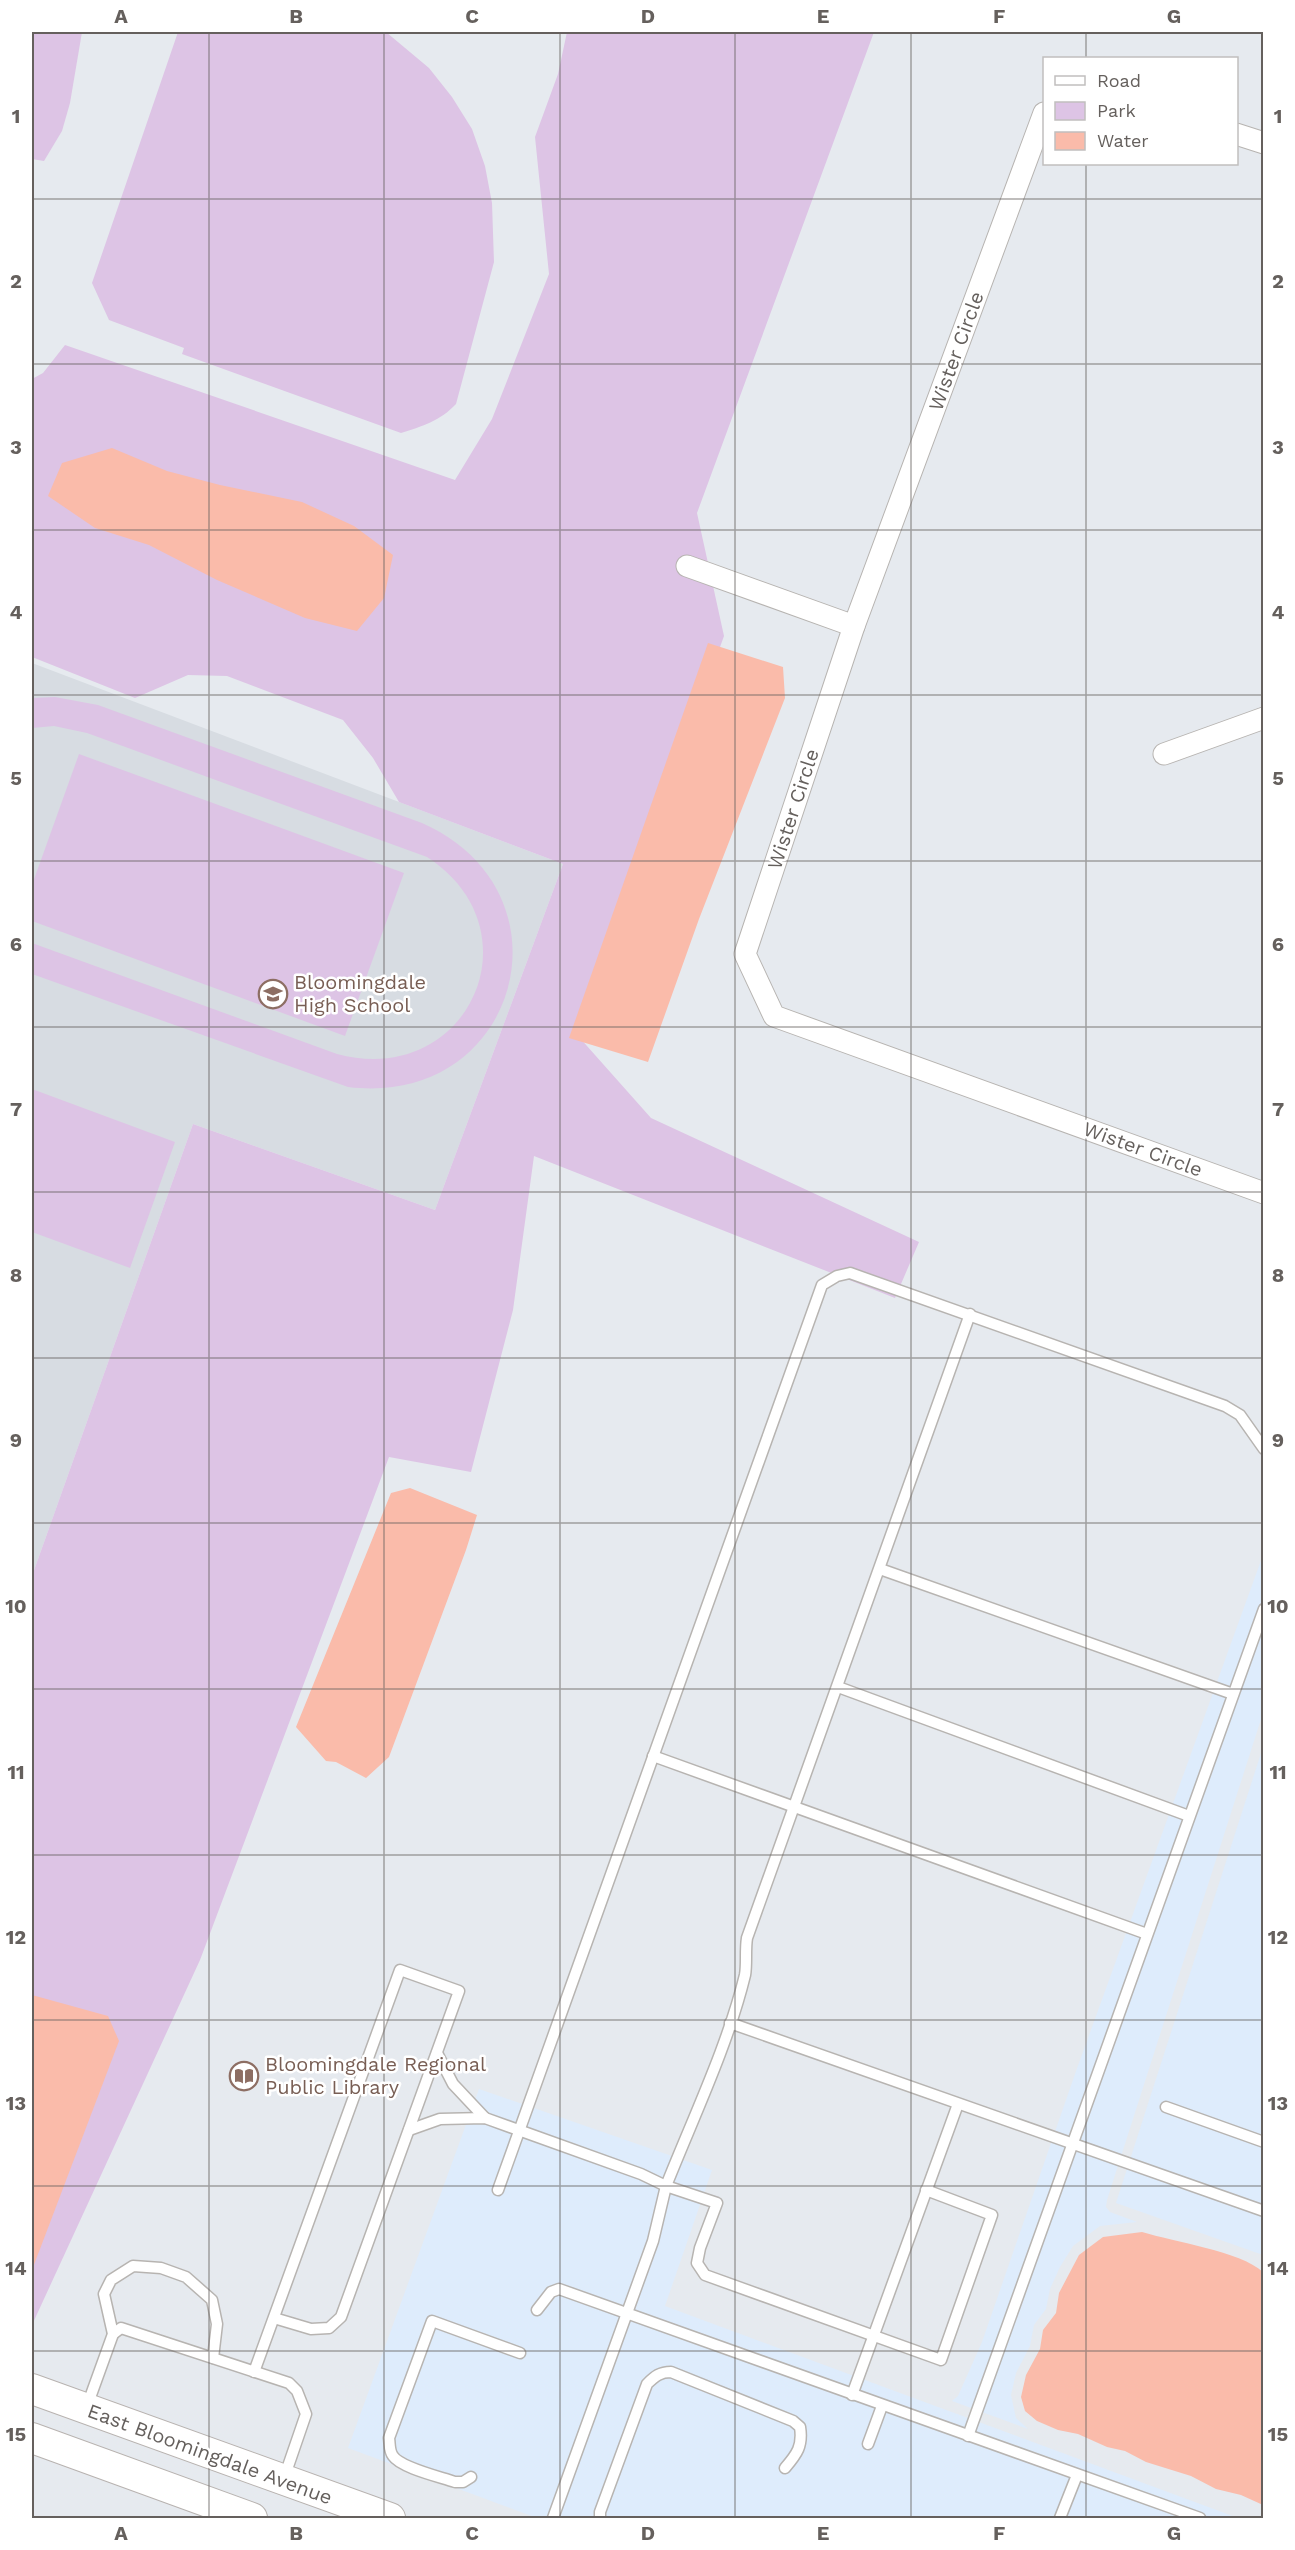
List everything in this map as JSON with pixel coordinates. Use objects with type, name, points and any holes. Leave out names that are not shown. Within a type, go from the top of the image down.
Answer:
[{"type":"main road","name":"East Bloomingdale Avenue","points":[[32,2389],[390,2518]]},
{"type":"main road","points":[[32,2438],[252,2518]]},
{"type":"street","name":"Wister Circle","points":[[1043,116],[854,626],[746,954],[774,1016],[1263,1192]]},
{"type":"street","points":[[1238,135],[1263,143]]},
{"type":"street","points":[[687,566],[854,626]]},
{"type":"street","points":[[1164,754],[1263,718]]},
{"type":"lane","points":[[498,2190],[822,1285],[837,1276],[850,1273],[1225,1406],[1240,1415],[1263,1449]]},
{"type":"lane","points":[[553,2518],[652,2241],[666,2186],[730,2023],[745,1972],[744,1958],[747,1938],[970,1314]]},
{"type":"lane","points":[[880,1569],[1233,1694]]},
{"type":"lane","points":[[968,2436],[1074,2145],[1263,1609]]},
{"type":"lane","points":[[838,1687],[1189,1816]]},
{"type":"lane","points":[[653,1756],[1147,1934]]},
{"type":"lane","points":[[254,2372],[400,1970],[459,1991],[341,2317],[329,2328],[311,2329],[274,2318]]},
{"type":"lane","points":[[730,2023],[1263,2211]]},
{"type":"lane","points":[[437,2053],[453,2084],[485,2118]]},
{"type":"lane","points":[[852,2394],[958,2104]]},
{"type":"lane","points":[[1166,2107],[1263,2142]]},
{"type":"lane","points":[[409,2130],[440,2119],[485,2118],[717,2203],[700,2248],[697,2263],[705,2275],[941,2360],[992,2215],[926,2190]]},
{"type":"lane","points":[[86,2408],[113,2334],[104,2294],[111,2280],[134,2266],[161,2268],[186,2277],[212,2300],[217,2324],[213,2358]]},
{"type":"lane","points":[[537,2310],[551,2292],[559,2289],[1200,2518]]},
{"type":"lane","points":[[471,2477],[463,2482],[455,2482],[401,2463],[393,2457],[390,2448],[389,2438],[432,2321],[520,2353]]},
{"type":"lane","points":[[113,2334],[121,2328],[289,2383],[297,2391],[306,2414],[283,2481]]},
{"type":"lane","points":[[600,2518],[600,2512],[647,2384],[654,2376],[663,2372],[671,2372],[793,2421],[800,2427],[801,2444],[798,2453],[785,2468]]},
{"type":"lane","points":[[868,2445],[882,2406]]},
{"type":"lane","points":[[1060,2518],[1077,2475]]},
{"type":"shaded area","name":"Bloomingdale High School","points":[[32,663],[563,864],[435,1210],[193,1124],[32,1576]]},
{"type":"shaded area","points":[[1263,1555],[1263,1713],[1107,2200],[1106,2207],[1110,2212],[1137,2222],[1100,2226],[1073,2246],[1060,2267],[1050,2289],[1046,2309],[1034,2325],[1030,2346],[1016,2373],[1011,2395],[1016,2418],[1028,2429],[952,2401],[958,2396],[982,2342],[1075,2074]]},
{"type":"shaded area","points":[[1263,1747],[1263,2255],[1116,2203]]},
{"type":"shaded area","points":[[479,2089],[712,2170],[665,2306],[1238,2518],[537,2518],[348,2448]]},
{"type":"green space","points":[[32,32],[82,32],[70,103],[62,131],[44,161],[32,159]]},
{"type":"green space","points":[[178,32],[386,32],[429,68],[452,97],[472,129],[485,166],[492,203],[494,262],[456,404],[444,415],[401,433],[182,354],[184,348],[109,320],[92,283]]},
{"type":"green space","points":[[567,32],[874,32],[697,513],[724,636],[579,1037],[651,1118],[919,1242],[895,1298],[534,1156],[513,1310],[471,1472],[389,1457],[200,1960],[32,2325],[32,1576],[193,1124],[435,1210],[563,864],[399,802],[373,758],[343,720],[227,676],[188,675],[135,698],[32,657],[32,379],[43,373],[65,345],[455,480],[492,419],[549,274],[535,137],[558,74]]},
{"type":"green space","points":[[55,697],[98,705],[422,823],[471,855],[500,896],[512,942],[508,989],[488,1031],[454,1064],[407,1085],[348,1087],[32,974],[32,943],[337,1054],[383,1059],[422,1048],[453,1026],[474,996],[483,961],[479,924],[461,888],[427,857],[87,733],[54,726],[32,728],[32,698]]},
{"type":"green space","points":[[79,754],[404,873],[345,1036],[32,921],[32,885]]},
{"type":"green space","points":[[32,1089],[175,1142],[130,1268],[32,1232]]},
{"type":"water","points":[[112,448],[167,471],[302,502],[354,526],[393,555],[384,598],[357,631],[305,618],[217,580],[149,545],[95,528],[48,496],[62,463]]},
{"type":"water","points":[[708,643],[783,667],[785,698],[699,919],[648,1062],[569,1038]]},
{"type":"water","points":[[410,1488],[477,1515],[389,1757],[366,1778],[336,1762],[326,1761],[296,1727],[391,1493]]},
{"type":"water","points":[[32,1995],[108,2016],[119,2041],[32,2270]]},
{"type":"water","points":[[1142,2232],[1239,2258],[1263,2272],[1263,2505],[1241,2495],[1216,2489],[1191,2476],[1146,2462],[1125,2451],[1107,2447],[1078,2434],[1058,2430],[1037,2421],[1025,2411],[1021,2397],[1026,2375],[1040,2349],[1043,2330],[1056,2313],[1059,2293],[1079,2255],[1103,2237]]},
{"type":"place","name":"Bloomingdale High School","points":[[273,994]]},
{"type":"place","name":"Bloomingdale Regional Public Library","points":[[244,2076]]}]
